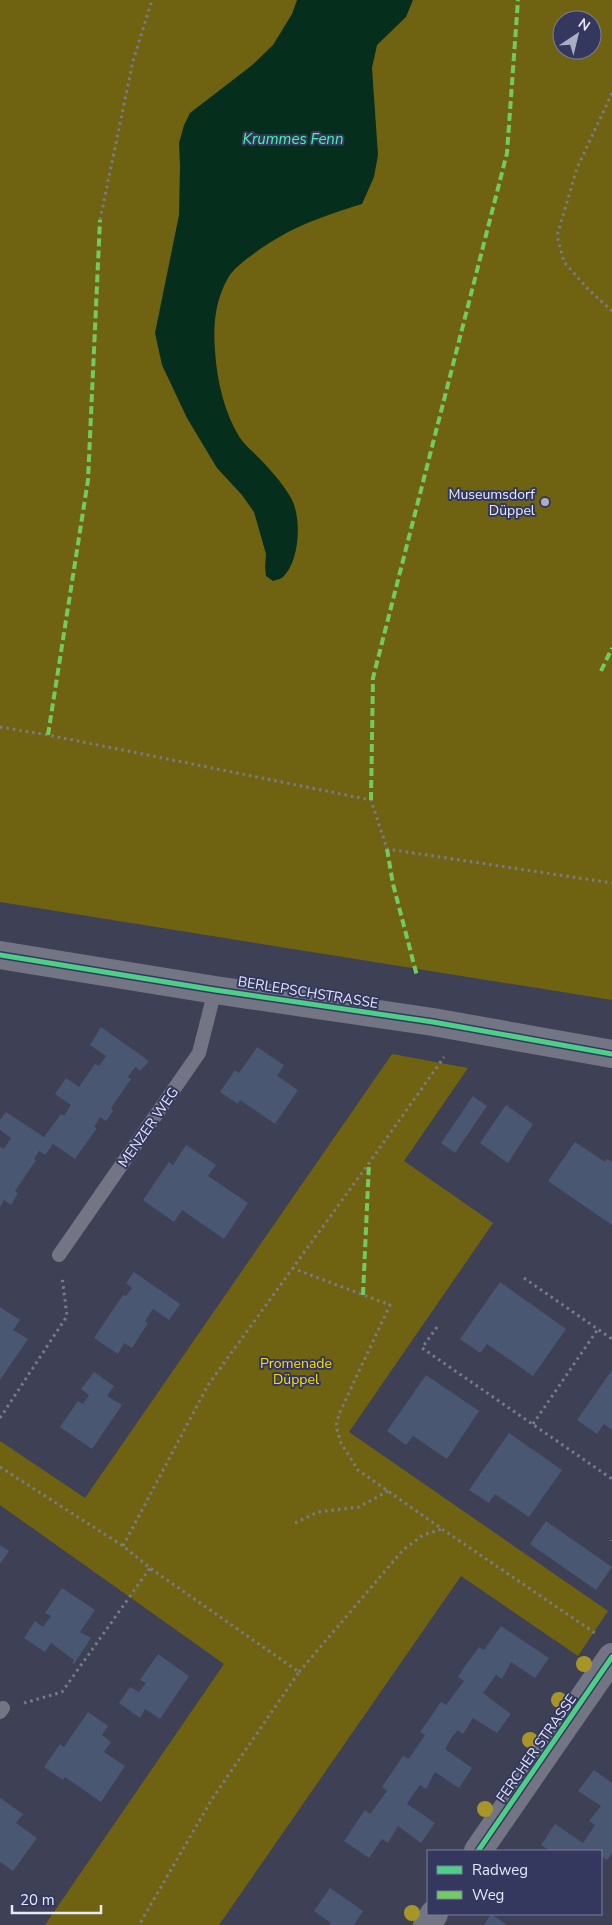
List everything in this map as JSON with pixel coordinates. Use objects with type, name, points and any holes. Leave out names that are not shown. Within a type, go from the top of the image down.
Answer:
[{"type":"street","name":"BERLEPSCHSTRASSE","points":[[0,955],[214,990],[433,1022],[612,1054]]},
{"type":"street","name":"FERCHER STRASSE","points":[[479,1850],[606,1647]]},
{"type":"lane","name":"MENZER WEG","points":[[59,1255],[199,1053],[214,990]]},
{"type":"path","points":[[100,220],[133,61],[152,0]]},
{"type":"path","points":[[612,93],[577,168],[557,236],[564,262],[612,312]]},
{"type":"path","points":[[0,727],[58,736],[370,800],[387,849],[612,883]]},
{"type":"path","points":[[122,1546],[208,1385],[370,1163],[444,1057]]},
{"type":"path","points":[[0,1418],[67,1316],[59,1255]]},
{"type":"path","points":[[292,1268],[390,1306],[339,1414],[336,1426],[341,1443],[358,1470],[606,1647]]},
{"type":"path","points":[[524,1278],[612,1339]]},
{"type":"path","points":[[437,1328],[422,1348],[612,1479]]},
{"type":"path","points":[[533,1424],[598,1329]]},
{"type":"path","points":[[0,1467],[122,1546],[150,1568],[299,1672]]},
{"type":"path","points":[[295,1523],[318,1512],[360,1508],[388,1491]]},
{"type":"path","points":[[139,1925],[212,1799],[299,1672],[403,1550],[423,1535],[442,1529]]},
{"type":"path","points":[[1,1710],[62,1692],[150,1568]]},
{"type":"green space","points":[[0,0],[612,0],[612,1000],[0,902]]},
{"type":"green space","name":"Promenade Düppel","points":[[392,1054],[468,1068],[404,1161],[493,1223],[349,1432],[608,1611],[578,1656],[461,1576],[219,1925],[45,1925],[224,1664],[0,1505],[0,1441],[85,1498]]},
{"type":"water","name":"Krummes Fenn","points":[[297,0],[413,0],[406,17],[377,45],[372,68],[378,155],[374,177],[362,204],[305,224],[278,237],[233,271],[220,295],[214,332],[215,351],[220,385],[226,407],[234,428],[242,440],[270,469],[291,498],[297,516],[298,539],[293,561],[283,577],[273,581],[266,576],[266,554],[254,512],[242,495],[217,468],[187,418],[162,365],[155,333],[179,215],[179,143],[184,125],[190,113],[251,66],[273,45],[292,14]]},
{"type":"building","points":[[101,1027],[149,1061],[140,1071],[135,1067],[128,1077],[131,1079],[111,1108],[113,1111],[106,1121],[100,1117],[94,1127],[97,1128],[75,1159],[53,1144],[45,1155],[39,1151],[34,1159],[36,1160],[15,1191],[18,1193],[11,1205],[4,1200],[0,1207],[0,1147],[4,1149],[11,1138],[0,1130],[0,1120],[6,1112],[44,1137],[61,1114],[64,1116],[71,1105],[55,1094],[66,1078],[79,1087],[95,1064],[99,1066],[106,1056],[90,1045]]},
{"type":"building","points":[[257,1047],[284,1065],[277,1076],[298,1090],[275,1124],[240,1100],[238,1104],[220,1092],[235,1070],[239,1073]]},
{"type":"building","points":[[473,1096],[487,1106],[455,1153],[441,1143]]},
{"type":"building","points":[[506,1105],[533,1124],[508,1163],[480,1143]]},
{"type":"building","points":[[575,1142],[605,1162],[607,1159],[612,1162],[612,1225],[548,1181]]},
{"type":"building","points":[[186,1145],[216,1165],[208,1176],[248,1203],[224,1239],[182,1210],[174,1222],[143,1200],[169,1162],[173,1165]]},
{"type":"building","points":[[134,1272],[180,1304],[169,1320],[153,1309],[145,1321],[148,1323],[132,1348],[124,1343],[118,1354],[94,1338],[123,1295],[126,1296],[132,1288],[126,1283]]},
{"type":"building","points":[[500,1282],[566,1329],[533,1376],[487,1344],[480,1353],[460,1339]]},
{"type":"building","points":[[0,1307],[20,1320],[13,1330],[28,1339],[0,1380]]},
{"type":"building","points":[[612,1370],[612,1430],[604,1424],[597,1434],[577,1420]]},
{"type":"building","points":[[94,1372],[114,1386],[107,1396],[122,1405],[92,1449],[60,1427],[78,1401],[83,1404],[89,1395],[81,1389]]},
{"type":"building","points":[[426,1375],[479,1411],[447,1459],[413,1436],[406,1445],[387,1431]]},
{"type":"building","points":[[509,1433],[562,1470],[529,1517],[495,1494],[489,1503],[469,1490]]},
{"type":"building","points":[[546,1521],[612,1567],[596,1590],[530,1544]]},
{"type":"building","points":[[0,1545],[9,1551],[0,1564]]},
{"type":"building","points":[[62,1588],[95,1610],[80,1632],[91,1638],[74,1664],[72,1663],[74,1660],[51,1643],[45,1652],[24,1638],[35,1621],[43,1627],[51,1616],[45,1613]]},
{"type":"building","points":[[501,1626],[549,1658],[535,1678],[511,1662],[502,1679],[496,1675],[483,1693],[511,1714],[497,1733],[473,1718],[463,1734],[458,1730],[452,1737],[445,1749],[472,1768],[459,1788],[435,1772],[426,1789],[420,1785],[414,1793],[407,1804],[435,1823],[421,1843],[398,1826],[388,1843],[382,1839],[369,1858],[344,1841],[365,1810],[370,1814],[387,1791],[382,1787],[403,1756],[409,1759],[425,1735],[420,1732],[441,1702],[446,1705],[464,1681],[458,1677],[465,1666],[479,1647],[484,1650]]},
{"type":"building","points":[[158,1654],[189,1676],[160,1719],[145,1709],[140,1718],[119,1703],[130,1687],[139,1692],[146,1683],[140,1680]]},
{"type":"building","points":[[88,1712],[108,1726],[102,1735],[111,1742],[104,1752],[125,1766],[101,1802],[65,1777],[63,1780],[44,1767],[60,1744],[64,1747]]},
{"type":"building","points":[[594,1770],[612,1783],[612,1853],[607,1860],[602,1857],[602,1850],[548,1850],[541,1845],[555,1824],[583,1843],[595,1825],[589,1821],[601,1806],[578,1791]]},
{"type":"building","points":[[0,1798],[23,1814],[16,1823],[37,1838],[13,1871],[0,1862]]},
{"type":"building","points":[[330,1888],[363,1911],[354,1925],[329,1925],[331,1923],[314,1911]]},
{"type":"building","points":[[490,1915],[492,1915],[507,1925],[484,1925]]},
{"type":"marked path","points":[[371,800],[373,678],[507,153],[518,0]]},
{"type":"marked path","points":[[48,735],[88,480],[100,220]]},
{"type":"marked path","points":[[601,671],[612,648]]},
{"type":"marked path","points":[[387,849],[393,884],[417,976]]},
{"type":"marked path","points":[[363,1295],[369,1163]]},
{"type":"cycle path","points":[[0,955],[215,990],[433,1022],[612,1054]]},
{"type":"cycle path","points":[[479,1850],[612,1657]]},
{"type":"place","name":"Museumsdorf Düppel","points":[[545,502]]}]
